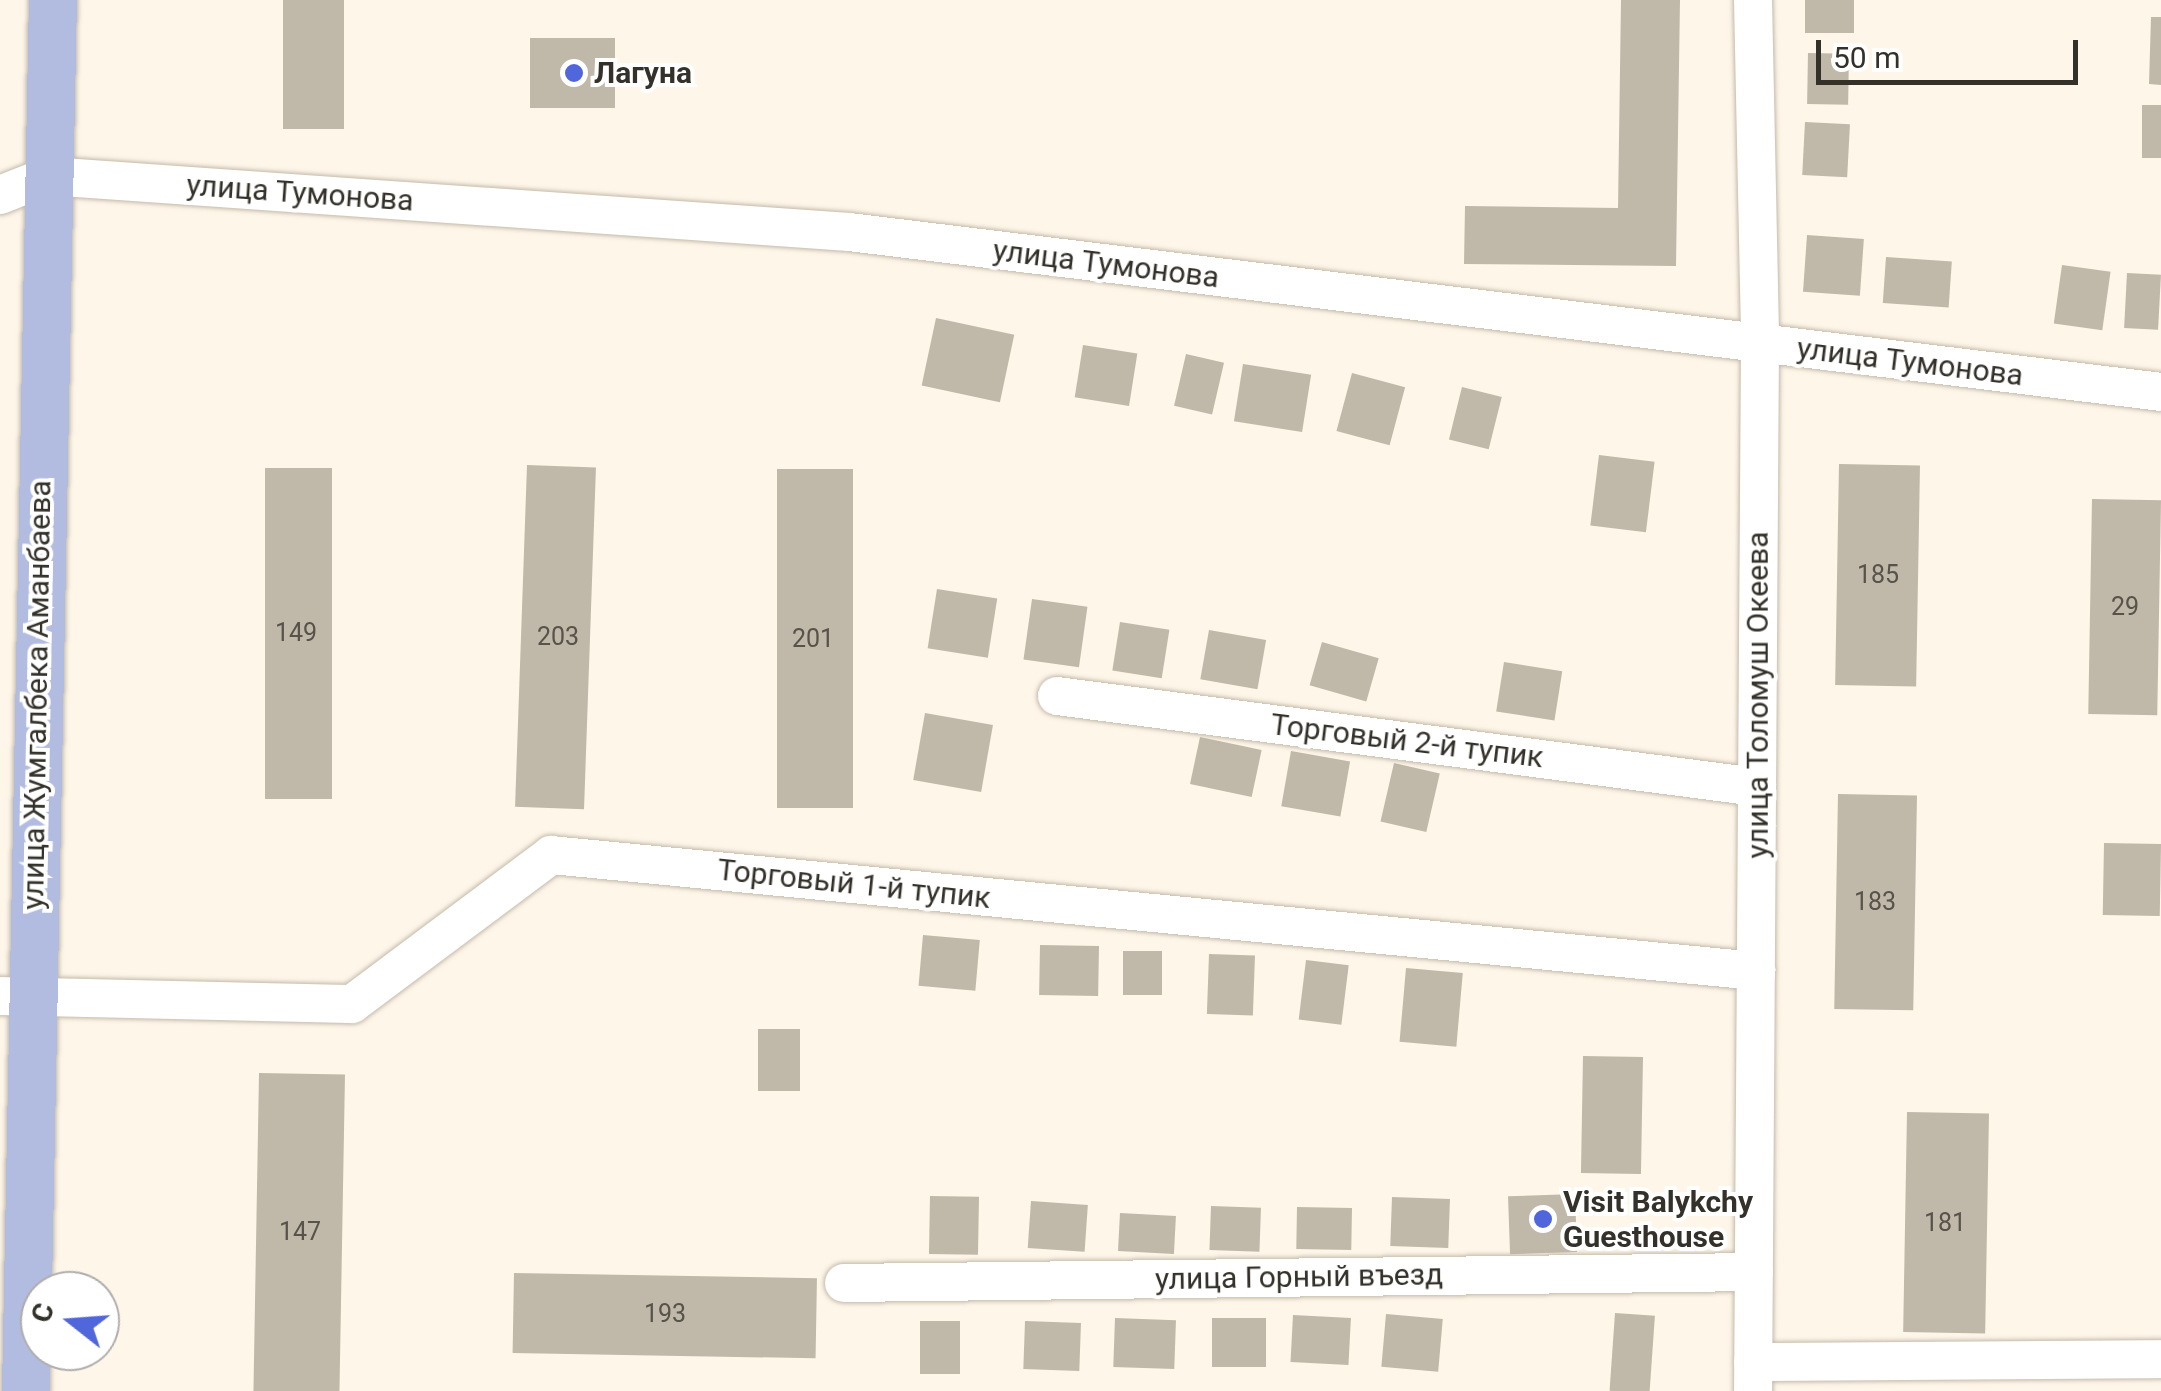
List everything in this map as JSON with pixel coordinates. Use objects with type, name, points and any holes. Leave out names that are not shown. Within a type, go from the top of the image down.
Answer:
[{"type":"main road","name":"улица Жумгалбека Аманбаева","points":[[26,1391],[16,996],[53,0]]},
{"type":"street","name":"улица Толомуш Океева","points":[[1753,0],[1760,344],[1753,1376]]},
{"type":"street","points":[[0,196],[48,176]]},
{"type":"street","name":"улица Тумонова","points":[[48,176],[848,232],[2161,392]]},
{"type":"street","name":"Торговый 2-й тупик","points":[[1057,696],[1757,786]]},
{"type":"street","name":"Торговый 1-й тупик","points":[[16,996],[352,1004],[552,854],[1756,970]]},
{"type":"street","name":"улица Горный въезд","points":[[844,1283],[1754,1272]]},
{"type":"street","points":[[1753,1376],[2161,1359]]},
{"type":"building","points":[[283,0],[344,0],[344,129],[283,129]]},
{"type":"building","points":[[1621,0],[1680,0],[1676,266],[1464,264],[1465,206],[1618,208]]},
{"type":"building","points":[[1805,0],[1854,0],[1854,33],[1805,33]]},
{"type":"building","points":[[2151,17],[2161,17],[2161,85],[2149,84]]},
{"type":"building","name":"Лагуна","points":[[530,38],[615,38],[615,108],[530,108]]},
{"type":"building","points":[[1808,53],[1849,54],[1848,105],[1807,104]]},
{"type":"building","points":[[2142,105],[2161,105],[2161,158],[2142,158]]},
{"type":"building","points":[[1805,122],[1850,124],[1847,177],[1802,175]]},
{"type":"building","points":[[1807,235],[1864,239],[1860,296],[1803,292]]},
{"type":"building","points":[[1886,257],[1952,262],[1949,307],[1883,303]]},
{"type":"building","points":[[2062,265],[2111,272],[2102,330],[2054,323]]},
{"type":"building","points":[[2127,273],[2161,275],[2158,330],[2124,328]]},
{"type":"building","points":[[936,318],[1014,335],[1000,402],[922,385]]},
{"type":"building","points":[[1083,345],[1137,354],[1129,406],[1075,397]]},
{"type":"building","points":[[1186,354],[1224,363],[1212,414],[1174,406]]},
{"type":"building","points":[[1243,364],[1311,375],[1302,432],[1234,421]]},
{"type":"building","points":[[1352,373],[1405,387],[1390,445],[1336,431]]},
{"type":"building","points":[[1462,387],[1502,397],[1489,449],[1449,439]]},
{"type":"building","points":[[1599,455],[1655,462],[1646,532],[1590,525]]},
{"type":"building","points":[[1839,464],[1920,465],[1916,686],[1835,685]]},
{"type":"building","points":[[527,465],[596,467],[584,809],[515,807]]},
{"type":"building","points":[[265,468],[332,468],[332,799],[265,799]]},
{"type":"building","points":[[777,469],[853,469],[853,808],[777,808]]},
{"type":"building","points":[[2092,499],[2161,500],[2157,715],[2088,714]]},
{"type":"building","points":[[937,589],[997,599],[988,658],[928,648]]},
{"type":"building","points":[[1032,599],[1087,607],[1079,667],[1024,659]]},
{"type":"building","points":[[1120,622],[1169,630],[1162,678],[1112,670]]},
{"type":"building","points":[[1209,630],[1266,640],[1257,689],[1200,679]]},
{"type":"building","points":[[1322,642],[1379,658],[1366,702],[1310,685]]},
{"type":"building","points":[[1504,662],[1562,671],[1554,721],[1496,711]]},
{"type":"building","points":[[925,713],[993,725],[981,792],[913,780]]},
{"type":"building","points":[[1200,737],[1262,750],[1252,797],[1190,784]]},
{"type":"building","points":[[1291,751],[1350,761],[1340,817],[1281,806]]},
{"type":"building","points":[[1394,763],[1440,774],[1426,832],[1381,821]]},
{"type":"building","points":[[1838,794],[1917,795],[1913,1010],[1834,1009]]},
{"type":"building","points":[[2104,843],[2161,844],[2160,916],[2103,915]]},
{"type":"building","points":[[923,935],[980,940],[975,991],[919,986]]},
{"type":"building","points":[[1040,945],[1099,946],[1098,996],[1039,995]]},
{"type":"building","points":[[1123,951],[1162,951],[1162,995],[1123,995]]},
{"type":"building","points":[[1209,954],[1255,956],[1253,1016],[1207,1014]]},
{"type":"building","points":[[1306,960],[1349,965],[1341,1025],[1299,1020]]},
{"type":"building","points":[[1406,968],[1463,973],[1456,1047],[1400,1042]]},
{"type":"building","points":[[758,1029],[800,1029],[800,1091],[758,1091]]},
{"type":"building","points":[[1583,1056],[1643,1057],[1641,1174],[1581,1173]]},
{"type":"building","points":[[259,1073],[345,1075],[339,1391],[253,1391]]},
{"type":"building","points":[[1907,1112],[1989,1113],[1985,1333],[1903,1332]]},
{"type":"building","points":[[1575,1194],[1577,1252],[1510,1254],[1508,1196]]},
{"type":"building","points":[[930,1196],[979,1197],[978,1255],[929,1254]]},
{"type":"building","points":[[1392,1197],[1450,1199],[1448,1248],[1390,1246]]},
{"type":"building","points":[[1031,1201],[1088,1205],[1085,1252],[1028,1248]]},
{"type":"building","points":[[1211,1206],[1261,1208],[1259,1252],[1209,1250]]},
{"type":"building","points":[[1297,1207],[1352,1208],[1351,1250],[1296,1249]]},
{"type":"building","points":[[1120,1213],[1176,1216],[1174,1254],[1118,1251]]},
{"type":"building","points":[[514,1273],[817,1278],[816,1358],[513,1353]]},
{"type":"building","points":[[1615,1313],[1655,1316],[1650,1391],[1610,1391]]},
{"type":"building","points":[[1386,1314],[1443,1319],[1438,1372],[1381,1367]]},
{"type":"building","points":[[1293,1315],[1351,1318],[1348,1365],[1291,1362]]},
{"type":"building","points":[[1115,1318],[1176,1320],[1174,1369],[1113,1367]]},
{"type":"building","points":[[1212,1318],[1266,1318],[1266,1367],[1212,1367]]},
{"type":"building","points":[[920,1321],[960,1321],[960,1374],[920,1374]]},
{"type":"building","points":[[1025,1321],[1081,1323],[1079,1371],[1023,1369]]},
{"type":"place","name":"Лагуна","points":[[574,73]]},
{"type":"place","name":"Visit Balykchy Guesthouse","points":[[1543,1219]]}]
